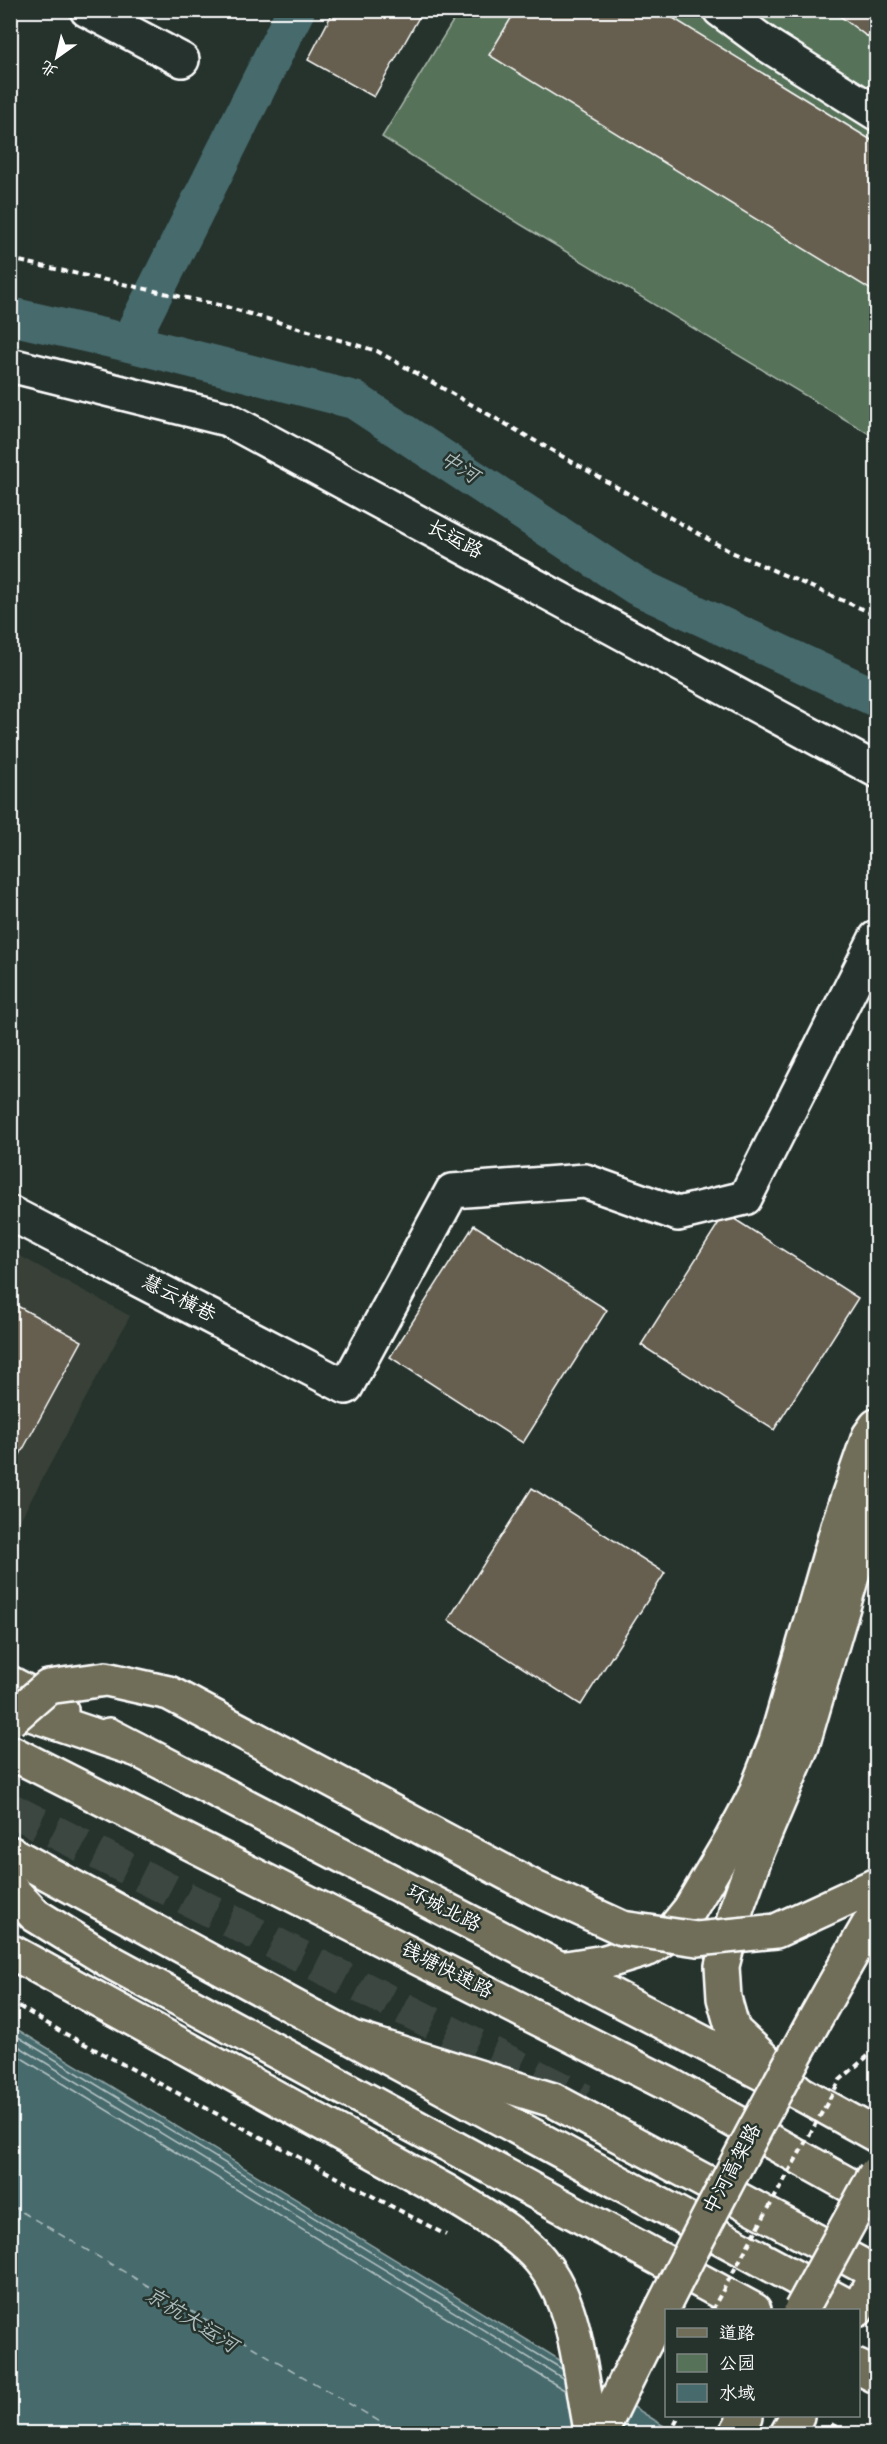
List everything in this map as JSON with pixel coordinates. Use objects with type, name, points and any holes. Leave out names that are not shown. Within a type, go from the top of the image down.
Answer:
[{"type":"main road","points":[[800,2092],[733,2030],[724,1998],[722,1966],[737,1907],[744,1846],[754,1797],[776,1741],[839,1523],[869,1436],[876,1426]]},
{"type":"main road","points":[[560,1969],[605,1962],[648,1949],[669,1935],[744,1846],[802,1746],[876,1495]]},
{"type":"main road","points":[[10,1720],[48,1687],[106,1679],[170,1693],[535,1888],[622,1928],[698,1939],[776,1931],[876,1886]]},
{"type":"main road","name":"环城北路","points":[[10,1683],[800,2092],[876,2135]]},
{"type":"main road","points":[[10,1707],[135,1749]]},
{"type":"main road","name":"钱塘快速路","points":[[10,1752],[670,2085],[876,2200]]},
{"type":"main road","points":[[10,1853],[356,2038],[853,2309]]},
{"type":"main road","points":[[10,1888],[35,1915],[113,1963],[752,2309]]},
{"type":"main road","name":"中河高架路","points":[[600,2433],[660,2311],[799,2046],[876,1912]]},
{"type":"main road","points":[[10,1951],[447,2192],[502,2228],[539,2258],[558,2286],[574,2328],[581,2385],[592,2433]]},
{"type":"main road","points":[[356,2038],[553,2100],[876,2274],[858,2309]]},
{"type":"main road","points":[[802,2309],[876,2173]]},
{"type":"main road","points":[[860,2313],[876,2322]]},
{"type":"main road","points":[[860,2368],[876,2376]]},
{"type":"main road","points":[[736,2433],[745,2417]]},
{"type":"main road","points":[[787,2433],[796,2417]]},
{"type":"street","points":[[87,10],[182,60]]},
{"type":"street","points":[[720,10],[769,46],[876,113]]},
{"type":"street","name":"长运路","points":[[10,366],[227,418],[876,770]]},
{"type":"street","name":"慧云横巷","points":[[10,1213],[346,1387],[452,1191],[585,1180],[678,1214],[745,1198],[876,938]]},
{"type":"path","points":[[10,259],[224,306],[377,351],[729,552],[876,615]]},
{"type":"path","points":[[10,2001],[60,2031],[269,2141]]},
{"type":"path","points":[[712,2309],[840,2080],[876,2049]]},
{"type":"path","points":[[670,2433],[678,2417]]},
{"type":"shaded area","points":[[11,1251],[130,1316],[11,1537]]},
{"type":"green space","points":[[459,11],[876,11],[876,438],[520,224],[382,137]]},
{"type":"water","name":"京杭大运河","points":[[10,2025],[550,2354],[675,2433],[11,2433]]},
{"type":"building","points":[[334,10],[423,10],[374,97],[308,60]]},
{"type":"building","points":[[516,10],[660,10],[876,143],[876,293],[489,55]]},
{"type":"building","points":[[832,10],[876,10],[876,41],[865,35]]},
{"type":"building","points":[[725,1213],[858,1298],[774,1430],[641,1345]]},
{"type":"building","points":[[474,1225],[607,1310],[523,1443],[390,1357]]},
{"type":"building","points":[[10,1302],[82,1341],[10,1473]]},
{"type":"building","points":[[532,1488],[665,1573],[581,1705],[448,1620]]},
{"type":"waterway","points":[[129,343],[296,10]]},
{"type":"waterway","name":"中河","points":[[10,316],[129,343],[354,400],[636,586],[876,698]]},
{"type":"ferry route","points":[[10,2205],[401,2434]]},
{"type":"tunnel","points":[[10,1809],[584,2100]]}]
